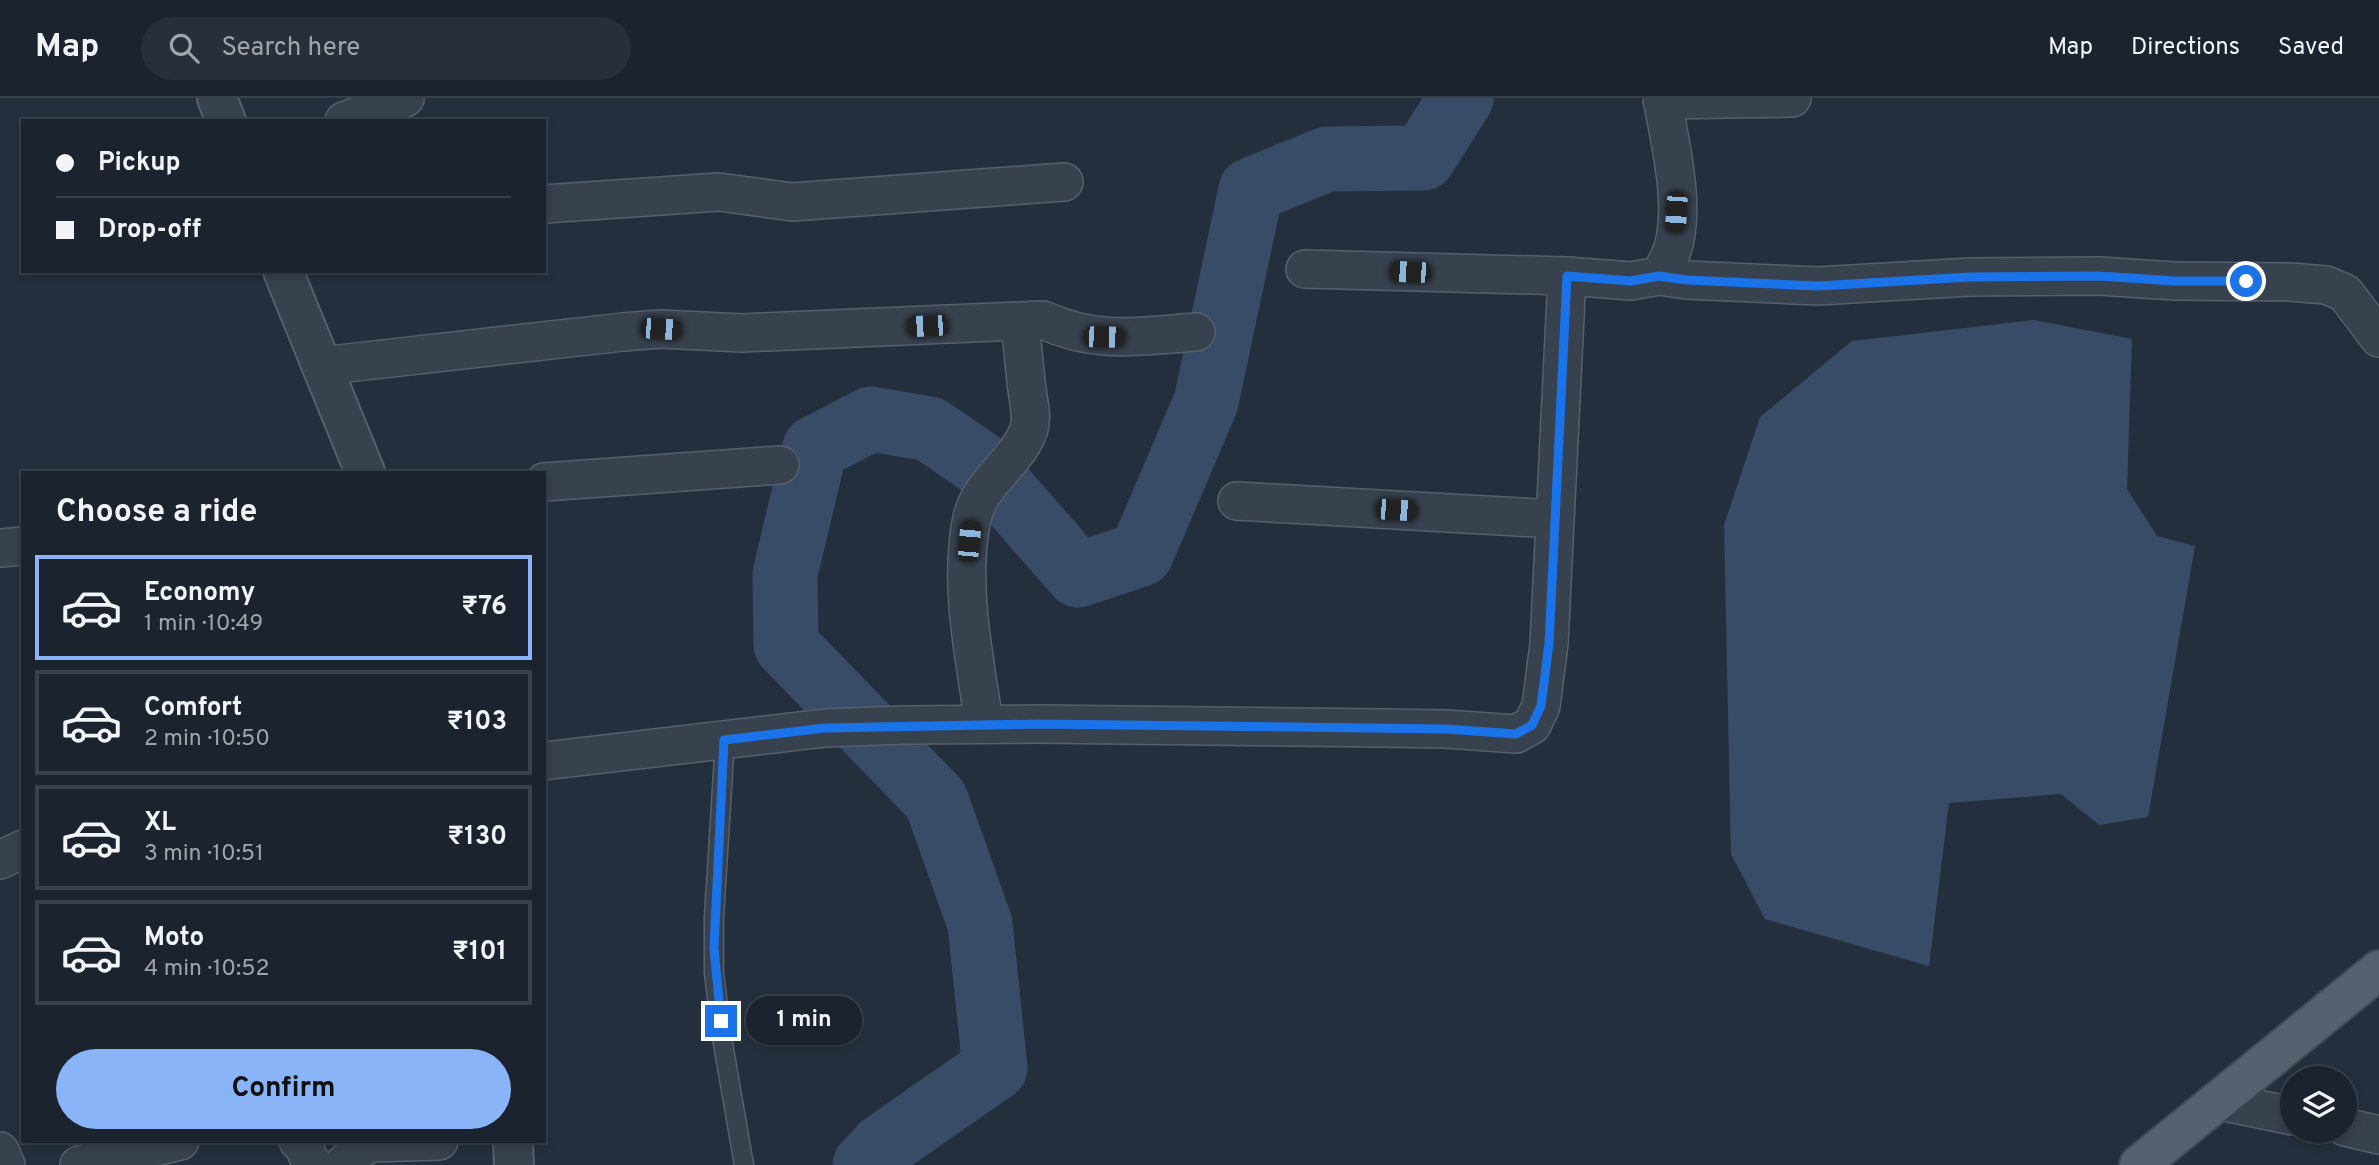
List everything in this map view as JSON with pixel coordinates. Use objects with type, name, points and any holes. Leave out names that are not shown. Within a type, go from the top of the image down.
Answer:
[{"type":"main road","points":[[2155,1159],[2219,1101],[2379,970]]},
{"type":"street","points":[[217,98],[225,119]]},
{"type":"street","points":[[349,119],[405,98]]},
{"type":"street","points":[[1659,276],[1671,255],[1678,192],[1662,99],[1792,98]]},
{"type":"street","points":[[546,204],[719,192],[792,202],[1065,182]]},
{"type":"street","points":[[1305,269],[1567,276],[1631,281],[1659,276],[1687,280],[1818,286],[1970,277],[2099,276],[2175,281],[2314,284],[2326,285],[2345,293],[2379,338]]},
{"type":"street","points":[[284,273],[365,471]]},
{"type":"street","points":[[546,761],[825,728],[904,725],[1381,728],[1516,734],[1532,725],[1541,706],[1549,644],[1567,276]]},
{"type":"street","points":[[321,366],[574,336],[648,330],[742,333],[1043,320],[1077,334],[1104,337],[1196,332]]},
{"type":"street","points":[[984,724],[967,588],[971,522],[977,501],[1021,444],[1030,427],[1020,323]]},
{"type":"street","points":[[546,482],[780,465]]},
{"type":"street","points":[[1237,501],[1555,519]]},
{"type":"street","points":[[0,548],[21,546]]},
{"type":"street","points":[[0,860],[21,850]]},
{"type":"street","points":[[2219,1101],[2280,1114]]},
{"type":"street","points":[[2357,1130],[2379,1135]]},
{"type":"street","points":[[79,1165],[172,1143]]},
{"type":"street","points":[[301,1143],[311,1164],[314,1165]]},
{"type":"street","points":[[343,1165],[361,1148],[372,1143]]},
{"type":"street","points":[[513,1143],[514,1165]]},
{"type":"street","points":[[0,1151],[6,1165]]},
{"type":"lane","points":[[724,740],[714,917],[715,973],[722,1038],[744,1165]]},
{"type":"water","points":[[2034,320],[2132,339],[2127,489],[2157,536],[2195,546],[2148,817],[2099,825],[2061,794],[1949,803],[1929,966],[1765,919],[1731,854],[1724,525],[1760,417],[1852,341]]},
{"type":"waterway","points":[[865,1165],[883,1146],[995,1068],[980,924],[936,800],[786,645],[785,574],[815,448],[871,419],[930,429],[982,465],[1078,575],[1141,554],[1206,402],[1251,190],[1327,159],[1423,158],[1461,98]]},
{"type":"route","points":[[721,1021],[714,948],[724,740],[825,728],[904,725],[1381,728],[1516,734],[1532,725],[1541,706],[1549,644],[1567,276],[1631,281],[1659,276],[1687,280],[1818,286],[1970,277],[2099,276],[2175,281],[2246,281]]}]
